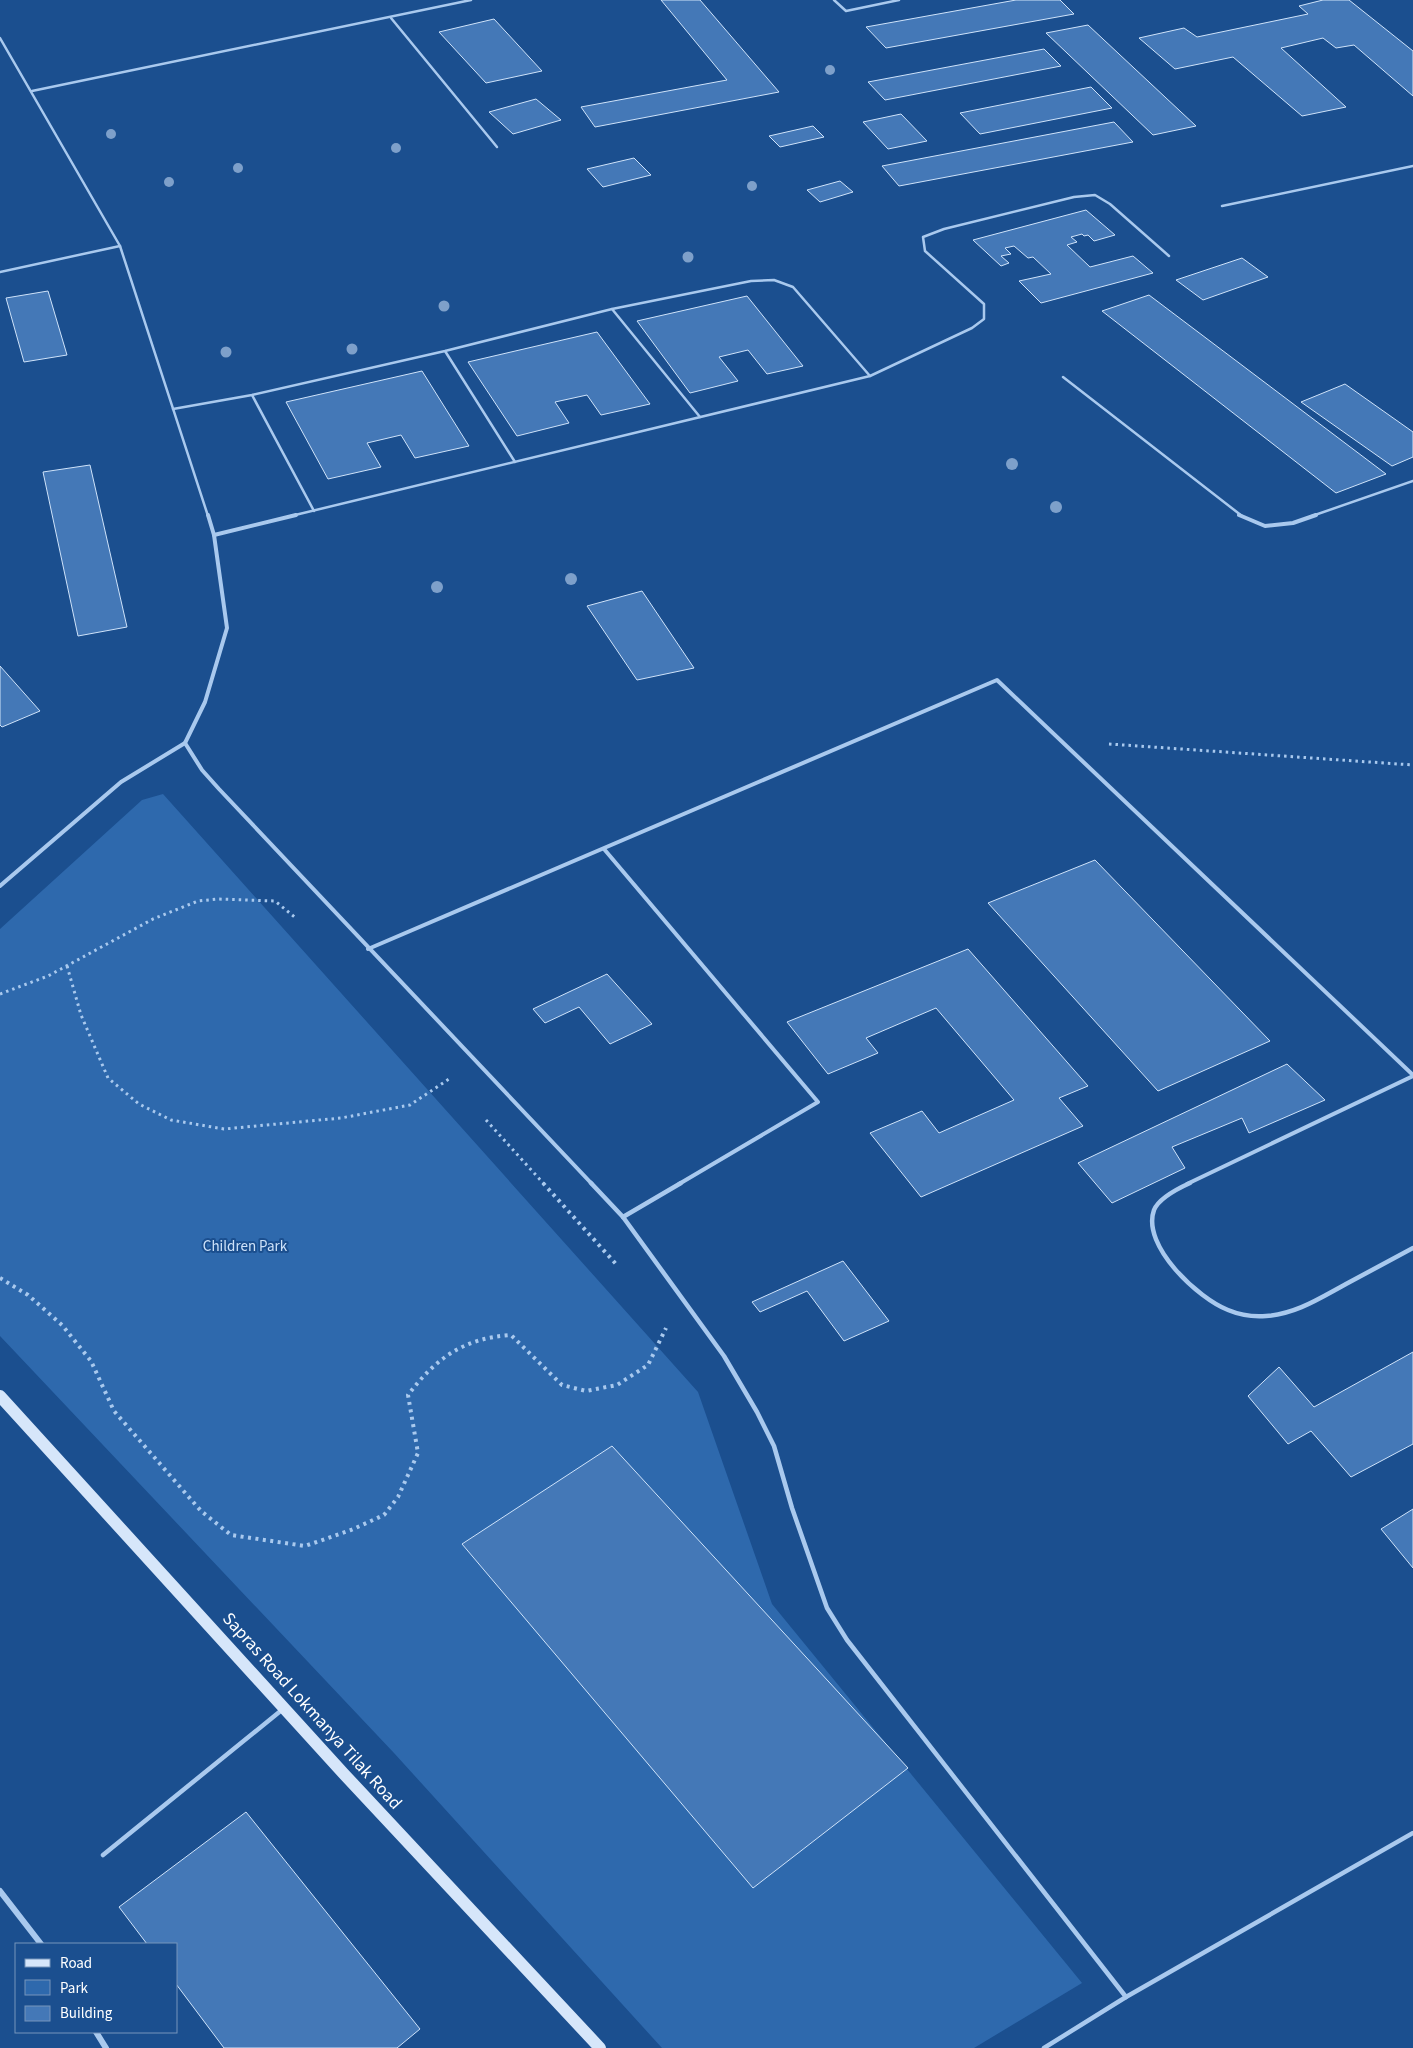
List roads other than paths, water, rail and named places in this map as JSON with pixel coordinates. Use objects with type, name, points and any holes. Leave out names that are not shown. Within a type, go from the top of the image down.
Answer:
[{"type":"street","name":"Sapras Road Lokmanya Tilak Road","points":[[0,1396],[343,1773],[600,2048]]},
{"type":"street","points":[[0,1890],[40,1943]]},
{"type":"street","points":[[97,2033],[106,2048]]},
{"type":"lane","points":[[32,92],[471,0]]},
{"type":"lane","points":[[834,0],[846,11],[899,0]]},
{"type":"lane","points":[[391,18],[497,147]]},
{"type":"lane","points":[[0,38],[120,246],[214,535],[227,628],[205,702],[185,743],[121,782],[0,886]]},
{"type":"lane","points":[[1222,206],[1413,166]]},
{"type":"lane","points":[[214,535],[870,376],[972,328],[984,319],[984,304],[925,251],[923,237],[944,229],[1074,197],[1095,195],[1110,204],[1169,256]]},
{"type":"lane","points":[[0,272],[120,246]]},
{"type":"lane","points":[[173,409],[252,394],[445,352],[612,309],[751,281],[774,280],[793,286],[870,376]]},
{"type":"lane","points":[[612,309],[700,417]]},
{"type":"lane","points":[[445,352],[515,462]]},
{"type":"lane","points":[[1064,377],[1239,515],[1265,526],[1293,524],[1413,481]]},
{"type":"lane","points":[[252,394],[314,511]]},
{"type":"lane","points":[[368,949],[997,680],[1413,1076],[1183,1186],[1154,1210],[1152,1227],[1158,1245],[1189,1284],[1205,1298],[1228,1310],[1266,1316],[1284,1314],[1302,1308],[1413,1248]]},
{"type":"lane","points":[[185,743],[202,770],[218,789],[623,1217],[724,1356],[757,1412],[774,1446],[792,1508],[827,1608],[837,1624],[853,1648],[1126,1997]]},
{"type":"lane","points":[[604,848],[818,1102],[623,1217]]},
{"type":"lane","points":[[103,1855],[285,1708]]},
{"type":"lane","points":[[1044,2048],[1126,1997],[1413,1833]]},
{"type":"park label","name":"Children Park","points":[[245,1246]]}]
